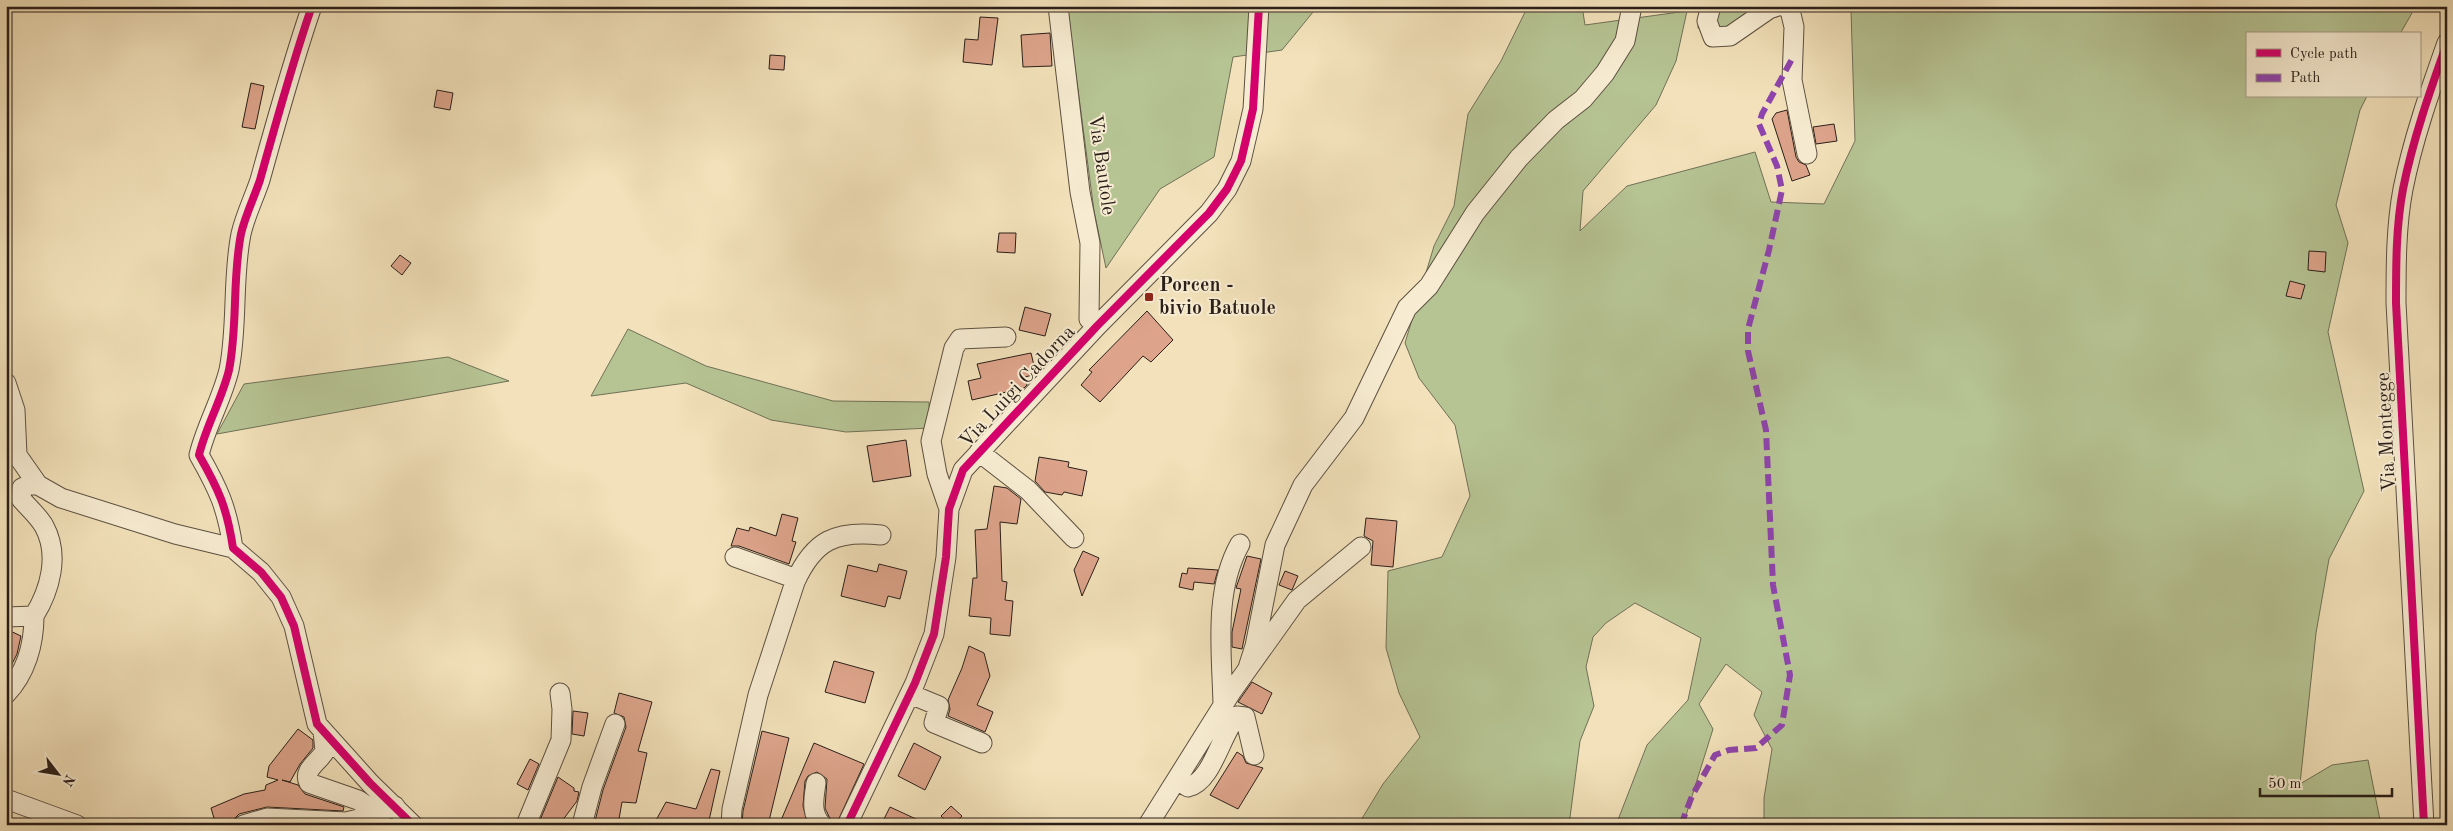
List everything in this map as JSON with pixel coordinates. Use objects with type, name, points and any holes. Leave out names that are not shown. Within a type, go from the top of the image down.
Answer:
[{"type":"street","points":[[233,548],[227,513],[215,483],[199,455],[205,431],[228,373],[233,348],[236,266],[242,232],[257,189],[291,68],[312,6]]},
{"type":"street","name":"Via Bautole","points":[[1058,6],[1080,192],[1090,242],[1089,319],[1097,326]]},
{"type":"street","name":"Via Luigi Cadorna","points":[[847,825],[910,694],[934,634],[946,557],[949,509],[963,470],[1097,326],[1209,213],[1228,189],[1241,161],[1252,109],[1259,6]]},
{"type":"street","points":[[1248,668],[1255,646],[1275,545],[1303,485],[1354,418],[1407,308],[1429,286],[1475,214],[1519,158],[1556,120],[1583,99],[1605,73],[1625,41],[1632,6]]},
{"type":"street","points":[[1711,6],[1707,21],[1713,37],[1730,36],[1769,9],[1778,6]]},
{"type":"street","points":[[1784,6],[1790,10],[1794,27],[1792,80],[1807,154]]},
{"type":"street","name":"Via Montegge","points":[[2424,825],[2396,303],[2396,249],[2403,190],[2420,118],[2447,43]]},
{"type":"street","points":[[949,509],[937,474],[931,441],[954,348],[960,339],[1006,337]]},
{"type":"street","points":[[6,383],[15,410],[17,455],[38,485],[61,498],[175,534],[233,548],[261,572],[281,597],[294,626],[317,724],[370,782],[413,825]]},
{"type":"street","points":[[979,452],[1028,490],[1074,538]]},
{"type":"street","points":[[6,694],[14,685],[25,666],[34,638],[34,616],[43,601],[54,560],[45,527],[22,499],[22,488],[28,485],[38,485]]},
{"type":"street","points":[[731,825],[732,809],[745,761],[758,695],[795,582],[803,564],[816,549],[835,536],[865,533],[882,535]]},
{"type":"street","points":[[1223,705],[1222,616],[1231,560],[1240,544]]},
{"type":"street","points":[[1148,825],[1223,705],[1297,600],[1361,547]]},
{"type":"street","points":[[735,556],[791,577],[795,582]]},
{"type":"street","points":[[6,617],[34,616]]},
{"type":"street","points":[[526,825],[561,740],[562,709],[560,693]]},
{"type":"street","points":[[910,694],[939,706],[934,723],[982,743]]},
{"type":"street","points":[[1177,780],[1188,787],[1195,786],[1209,770],[1230,724],[1237,716],[1245,717],[1254,755]]},
{"type":"street","points":[[582,825],[592,786],[615,724]]},
{"type":"street","points":[[323,731],[325,751],[321,759],[307,772],[306,778],[308,783],[358,800],[378,813]]},
{"type":"street","points":[[816,783],[813,805],[815,819],[822,825]]},
{"type":"street","points":[[6,799],[77,825]]},
{"type":"street","points":[[243,825],[267,818],[346,822],[395,806]]},
{"type":"green space","points":[[1067,6],[1318,6],[1282,50],[1233,57],[1214,157],[1160,189],[1106,268],[1094,211]]},
{"type":"green space","points":[[1528,6],[1582,6],[1585,25],[1687,11],[1676,61],[1656,105],[1583,191],[1580,231],[1627,186],[1755,152],[1771,202],[1824,204],[1855,141],[1851,10],[1839,6],[2409,6],[2412,13],[2401,32],[2246,32],[2246,98],[2366,98],[2360,110],[2336,205],[2348,243],[2328,332],[2364,491],[2329,559],[2316,633],[2300,784],[2332,765],[2368,760],[2381,825],[1764,825],[1764,798],[1772,749],[1754,715],[1762,692],[1726,664],[1699,704],[1713,729],[1683,825],[1616,825],[1647,745],[1688,700],[1701,638],[1635,603],[1606,623],[1593,637],[1586,667],[1594,706],[1580,741],[1569,825],[1358,825],[1383,784],[1420,737],[1399,693],[1386,648],[1388,571],[1442,557],[1470,496],[1455,425],[1419,378],[1405,343],[1434,246],[1454,206],[1468,114],[1501,61]]},
{"type":"green space","points":[[1700,6],[1764,6],[1741,27],[1698,28]]},
{"type":"green space","points":[[628,329],[706,366],[833,401],[929,402],[930,428],[846,432],[771,420],[686,383],[591,396]]},
{"type":"green space","points":[[448,357],[509,381],[217,434],[244,384]]},
{"type":"building","points":[[980,17],[998,18],[992,65],[963,62],[965,39],[978,40]]},
{"type":"building","points":[[1050,33],[1052,66],[1023,67],[1021,35]]},
{"type":"building","points":[[770,55],[785,56],[784,70],[769,69]]},
{"type":"building","points":[[251,83],[264,86],[255,129],[242,127]]},
{"type":"building","points":[[437,90],[453,93],[450,110],[434,107]]},
{"type":"building","points":[[1787,110],[1796,157],[1799,162],[1806,165],[1810,175],[1792,181],[1772,119],[1776,113]]},
{"type":"building","points":[[1834,124],[1837,141],[1816,144],[1813,127]]},
{"type":"building","points":[[999,233],[1016,233],[1015,253],[997,252]]},
{"type":"building","points":[[2309,251],[2326,252],[2325,272],[2308,270]]},
{"type":"building","points":[[400,255],[411,263],[402,275],[391,266]]},
{"type":"building","points":[[2290,281],[2305,285],[2301,299],[2286,296]]},
{"type":"building","points":[[1025,307],[1051,314],[1045,336],[1019,330]]},
{"type":"building","points":[[1147,311],[1173,340],[1151,362],[1143,356],[1100,402],[1081,385],[1092,372],[1089,370]]},
{"type":"building","points":[[1031,353],[1036,374],[1025,377],[1027,385],[1024,388],[972,400],[968,381],[981,378],[977,364]]},
{"type":"building","points":[[906,440],[911,476],[873,482],[867,446]]},
{"type":"building","points":[[1039,457],[1069,462],[1068,467],[1087,471],[1082,496],[1064,492],[1062,495],[1045,492],[1035,481]]},
{"type":"building","points":[[994,486],[1007,488],[1021,499],[1017,524],[1000,522],[1002,581],[1007,582],[1005,600],[1013,601],[1010,636],[990,634],[991,618],[969,616],[973,578],[977,578],[975,530],[987,529]]},
{"type":"building","points":[[782,514],[798,518],[792,541],[796,542],[789,564],[739,546],[731,546],[737,528],[749,531],[750,527],[776,536]]},
{"type":"building","points":[[1366,518],[1397,521],[1393,567],[1371,565],[1373,541],[1364,536]]},
{"type":"building","points":[[1083,551],[1099,558],[1082,596],[1074,570]]},
{"type":"building","points":[[1247,556],[1261,559],[1242,649],[1232,647],[1232,632],[1241,589],[1236,588]]},
{"type":"building","points":[[879,564],[907,571],[900,599],[888,596],[885,607],[841,596],[848,565],[877,572]]},
{"type":"building","points":[[1188,568],[1218,570],[1214,584],[1194,582],[1193,590],[1179,587],[1182,573],[1187,574]]},
{"type":"building","points":[[1285,571],[1298,576],[1292,590],[1279,585]]},
{"type":"building","points":[[6,629],[21,636],[17,654],[6,676]]},
{"type":"building","points":[[969,646],[984,653],[990,676],[977,705],[993,712],[985,732],[948,716],[950,709],[948,700]]},
{"type":"building","points":[[834,661],[874,672],[865,703],[825,692]]},
{"type":"building","points":[[1252,682],[1272,693],[1262,714],[1238,702]]},
{"type":"building","points":[[619,693],[652,702],[638,751],[647,753],[636,803],[622,802],[618,825],[594,825],[603,790],[626,727],[624,717],[614,713]]},
{"type":"building","points":[[573,711],[588,713],[584,736],[572,734]]},
{"type":"building","points":[[298,729],[313,740],[313,748],[300,764],[290,782],[282,780],[298,785],[305,794],[344,807],[343,811],[267,807],[239,814],[228,825],[216,825],[211,808],[244,794],[265,790],[266,785],[278,780],[267,777],[269,766]]},
{"type":"building","points":[[762,731],[789,738],[768,825],[742,825],[743,811]]},
{"type":"building","points":[[814,743],[864,764],[836,825],[833,825],[825,808],[827,779],[817,772],[808,776],[805,781],[803,806],[808,825],[779,825]]},
{"type":"building","points":[[914,743],[941,757],[925,790],[898,776]]},
{"type":"building","points":[[1237,752],[1243,756],[1246,763],[1263,768],[1238,809],[1210,795]]},
{"type":"building","points":[[530,759],[539,764],[528,790],[517,784]]},
{"type":"building","points":[[711,769],[720,771],[708,825],[659,825],[660,823],[655,822],[666,802],[696,809]]},
{"type":"building","points":[[558,777],[574,788],[574,791],[579,792],[577,801],[559,825],[538,825]]},
{"type":"building","points":[[951,806],[962,816],[954,825],[950,825],[941,816]]},
{"type":"building","points":[[890,807],[929,825],[881,825]]},
{"type":"marked path","points":[[1681,825],[1692,796],[1715,755],[1729,750],[1756,748],[1782,725],[1790,675],[1773,585],[1766,430],[1748,351],[1748,329],[1769,250],[1782,190],[1777,166],[1759,124],[1762,114],[1792,59]]},
{"type":"cycle path","points":[[312,6],[291,71],[260,180],[241,234],[229,370],[199,455],[221,500],[233,548],[261,572],[281,597],[294,626],[317,724],[370,783],[413,825]]},
{"type":"cycle path","points":[[847,825],[915,683],[934,634],[946,557],[949,509],[963,470],[1097,326],[1209,213],[1227,189],[1241,161],[1253,109],[1259,6]]},
{"type":"cycle path","points":[[2424,825],[2396,303],[2396,260],[2399,217],[2407,170],[2422,115],[2447,43]]},
{"type":"place","name":"Porcen - bivio Batuole","points":[[1149,297]]}]
